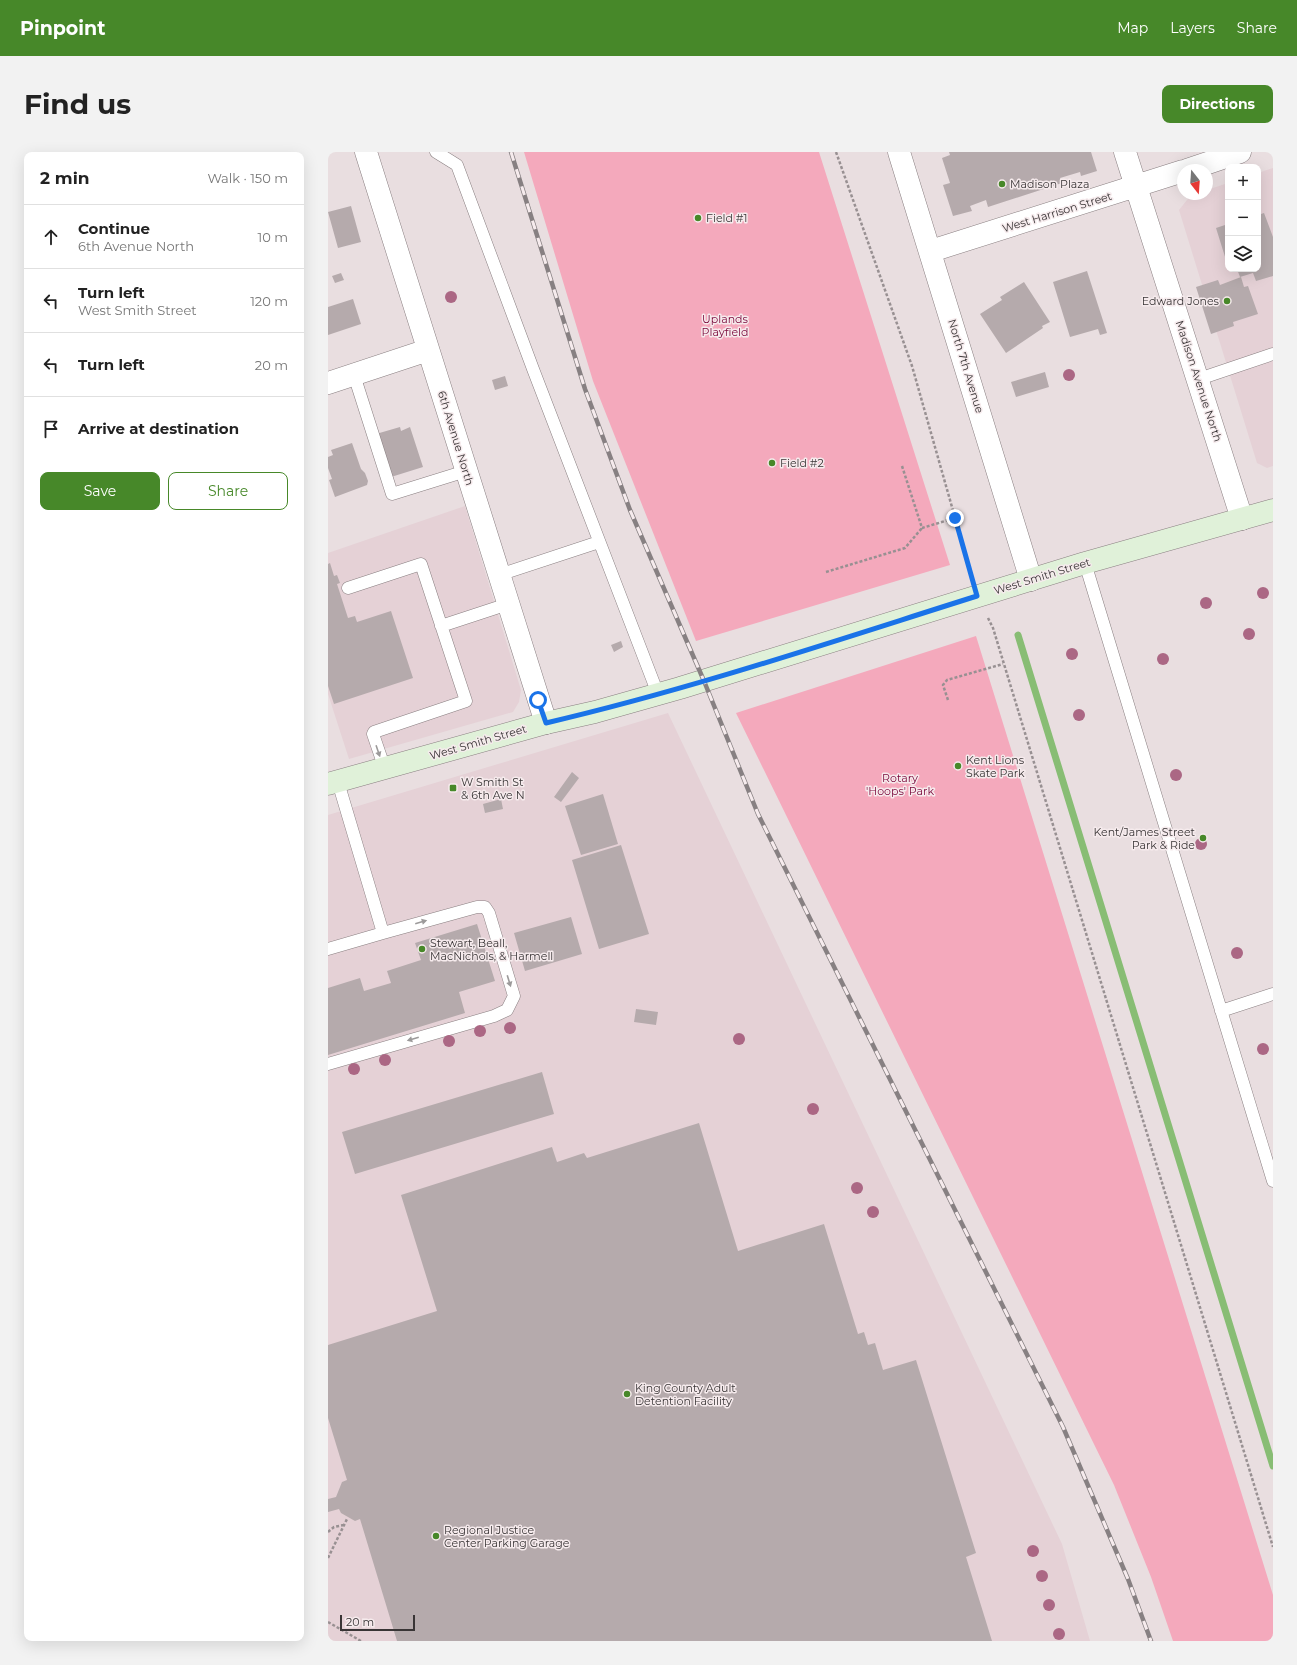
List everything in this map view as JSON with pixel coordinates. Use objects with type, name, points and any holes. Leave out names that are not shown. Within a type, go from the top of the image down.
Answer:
[{"type":"main road","name":"West Smith Street","points":[[333,783],[546,723],[595,712],[658,694],[1031,580],[1085,562],[1273,510]]},
{"type":"street","name":"6th Avenue North","points":[[366,152],[546,723]]},
{"type":"street","name":"North 7th Avenue","points":[[899,152],[931,251],[1031,580]]},
{"type":"street","name":"Madison Avenue North","points":[[1125,152],[1199,379],[1242,519]]},
{"type":"street","points":[[1205,164],[1240,152]]},
{"type":"street","name":"West Harrison Street","points":[[931,251],[1177,173]]},
{"type":"street","points":[[328,383],[428,350]]},
{"type":"lane","points":[[436,152],[457,165],[658,694]]},
{"type":"lane","points":[[1199,379],[1273,354]]},
{"type":"lane","points":[[354,375],[392,494],[466,471]]},
{"type":"lane","points":[[499,575],[599,542]]},
{"type":"lane","points":[[1085,562],[1273,1181]]},
{"type":"lane","points":[[348,588],[421,564],[466,701],[373,733],[385,769]]},
{"type":"lane","points":[[441,626],[508,604]]},
{"type":"lane","points":[[333,783],[383,933]]},
{"type":"lane","points":[[328,949],[477,907],[485,907],[514,996],[507,1010],[494,1016],[328,1064]]},
{"type":"lane","points":[[1221,1011],[1273,994]]},
{"type":"path","points":[[836,152],[912,366],[977,596],[993,628],[1273,1547]]},
{"type":"path","points":[[902,466],[922,528]]},
{"type":"path","points":[[826,572],[905,548],[922,528],[955,518]]},
{"type":"path","points":[[948,700],[943,685],[947,680],[1003,664]]},
{"type":"path","points":[[328,1558],[347,1519]]},
{"type":"path","points":[[328,1532],[334,1527],[344,1525]]},
{"type":"path","points":[[328,1622],[361,1641]]},
{"type":"shaded area","points":[[1273,168],[1273,466],[1267,468],[1257,463],[1179,210],[1187,200],[1213,200],[1213,188],[1225,184],[1225,272],[1261,272],[1261,172]]},
{"type":"shaded area","points":[[465,506],[521,690],[519,702],[513,712],[349,759],[328,694],[328,553]]},
{"type":"shaded area","points":[[668,713],[1062,1544],[1090,1641],[328,1641],[328,815]]},
{"type":"green space","name":"Uplands Playfield","points":[[524,152],[819,152],[950,565],[696,641],[593,381]]},
{"type":"green space","name":"Rotary 'Hoops' Park","points":[[976,636],[1273,1595],[1273,1641],[1173,1641],[1151,1577],[1114,1485],[736,713]]},
{"type":"building","name":"Madison Plaza","points":[[949,152],[1091,152],[1097,171],[1081,176],[1080,172],[1060,178],[1062,183],[988,207],[986,200],[970,206],[972,211],[953,216],[943,185],[950,183],[942,158],[950,155]]},
{"type":"building","points":[[351,206],[361,242],[338,248],[328,212]]},
{"type":"building","points":[[1264,213],[1273,237],[1273,276],[1256,281],[1253,273],[1240,277],[1238,272],[1261,272],[1261,214]]},
{"type":"building","points":[[1225,225],[1225,257],[1216,228]]},
{"type":"building","points":[[1087,271],[1107,333],[1100,335],[1098,329],[1070,337],[1053,282]]},
{"type":"building","points":[[341,273],[344,280],[335,283],[332,276]]},
{"type":"building","name":"Edward Jones","points":[[1241,277],[1244,287],[1248,286],[1258,314],[1233,322],[1234,326],[1211,334],[1196,287],[1218,280],[1220,285]]},
{"type":"building","points":[[1024,282],[1050,322],[1042,326],[1043,328],[1006,353],[980,314],[1002,300],[1000,297]]},
{"type":"building","points":[[353,299],[361,324],[328,335],[328,307]]},
{"type":"building","points":[[1045,372],[1049,387],[1016,397],[1011,382]]},
{"type":"building","points":[[505,376],[508,386],[495,390],[492,380]]},
{"type":"building","points":[[400,427],[401,431],[410,427],[423,467],[391,477],[376,434]]},
{"type":"building","points":[[352,443],[361,469],[365,473],[368,481],[367,485],[335,497],[329,480],[332,479],[328,468],[328,457],[333,455],[331,450]]},
{"type":"building","points":[[330,563],[334,576],[337,575],[340,583],[337,584],[348,618],[355,616],[357,622],[391,611],[413,678],[334,704],[328,686],[328,564]]},
{"type":"building","points":[[621,641],[623,647],[614,652],[611,645]]},
{"type":"building","points":[[572,772],[579,778],[561,802],[554,797]]},
{"type":"building","points":[[603,794],[618,844],[581,855],[565,806]]},
{"type":"building","points":[[501,799],[503,809],[485,813],[483,804]]},
{"type":"building","points":[[621,845],[649,934],[599,949],[572,860]]},
{"type":"building","points":[[571,917],[582,954],[525,971],[514,933]]},
{"type":"building","points":[[477,924],[495,981],[459,992],[465,1013],[328,1055],[328,988],[360,978],[364,991],[391,983],[387,971],[421,960],[415,943]]},
{"type":"building","points":[[636,1009],[658,1012],[656,1025],[634,1022]]},
{"type":"building","points":[[542,1072],[554,1114],[355,1174],[342,1132]]},
{"type":"building","name":"King County Adult Detention Facility","points":[[699,1123],[738,1251],[824,1224],[858,1334],[864,1332],[868,1345],[875,1343],[883,1370],[916,1360],[976,1553],[966,1557],[992,1641],[397,1641],[360,1519],[355,1521],[341,1513],[339,1509],[328,1512],[328,1499],[336,1497],[342,1482],[347,1480],[328,1418],[328,1345],[437,1311],[401,1195],[552,1147],[557,1162],[584,1153],[587,1158]]},
{"type":"waterway","points":[[1018,635],[1273,1466]]},
{"type":"railway","points":[[511,152],[585,389],[630,510],[704,681],[758,814],[1063,1427],[1128,1579],[1151,1641]]},
{"type":"place","name":"Madison Plaza","points":[[1002,184]]},
{"type":"place","name":"Field #1","points":[[698,218]]},
{"type":"place","name":"Edward Jones","points":[[1227,301]]},
{"type":"place","name":"Field #2","points":[[772,463]]},
{"type":"place","name":"Kent Lions Skate Park","points":[[958,766]]},
{"type":"place","name":"W Smith St & 6th Ave N","points":[[453,788]]},
{"type":"place","name":"Kent/James Street Park & Ride","points":[[1203,838]]},
{"type":"place","name":"Stewart, Beall, MacNichols, & Harmell","points":[[422,949]]},
{"type":"place","name":"King County Adult Detention Facility","points":[[627,1394]]},
{"type":"place","name":"Regional Justice Center Parking Garage","points":[[436,1536]]},
{"type":"route","points":[[538,700],[546,723],[595,712],[680,688],[977,596],[955,518]]}]
